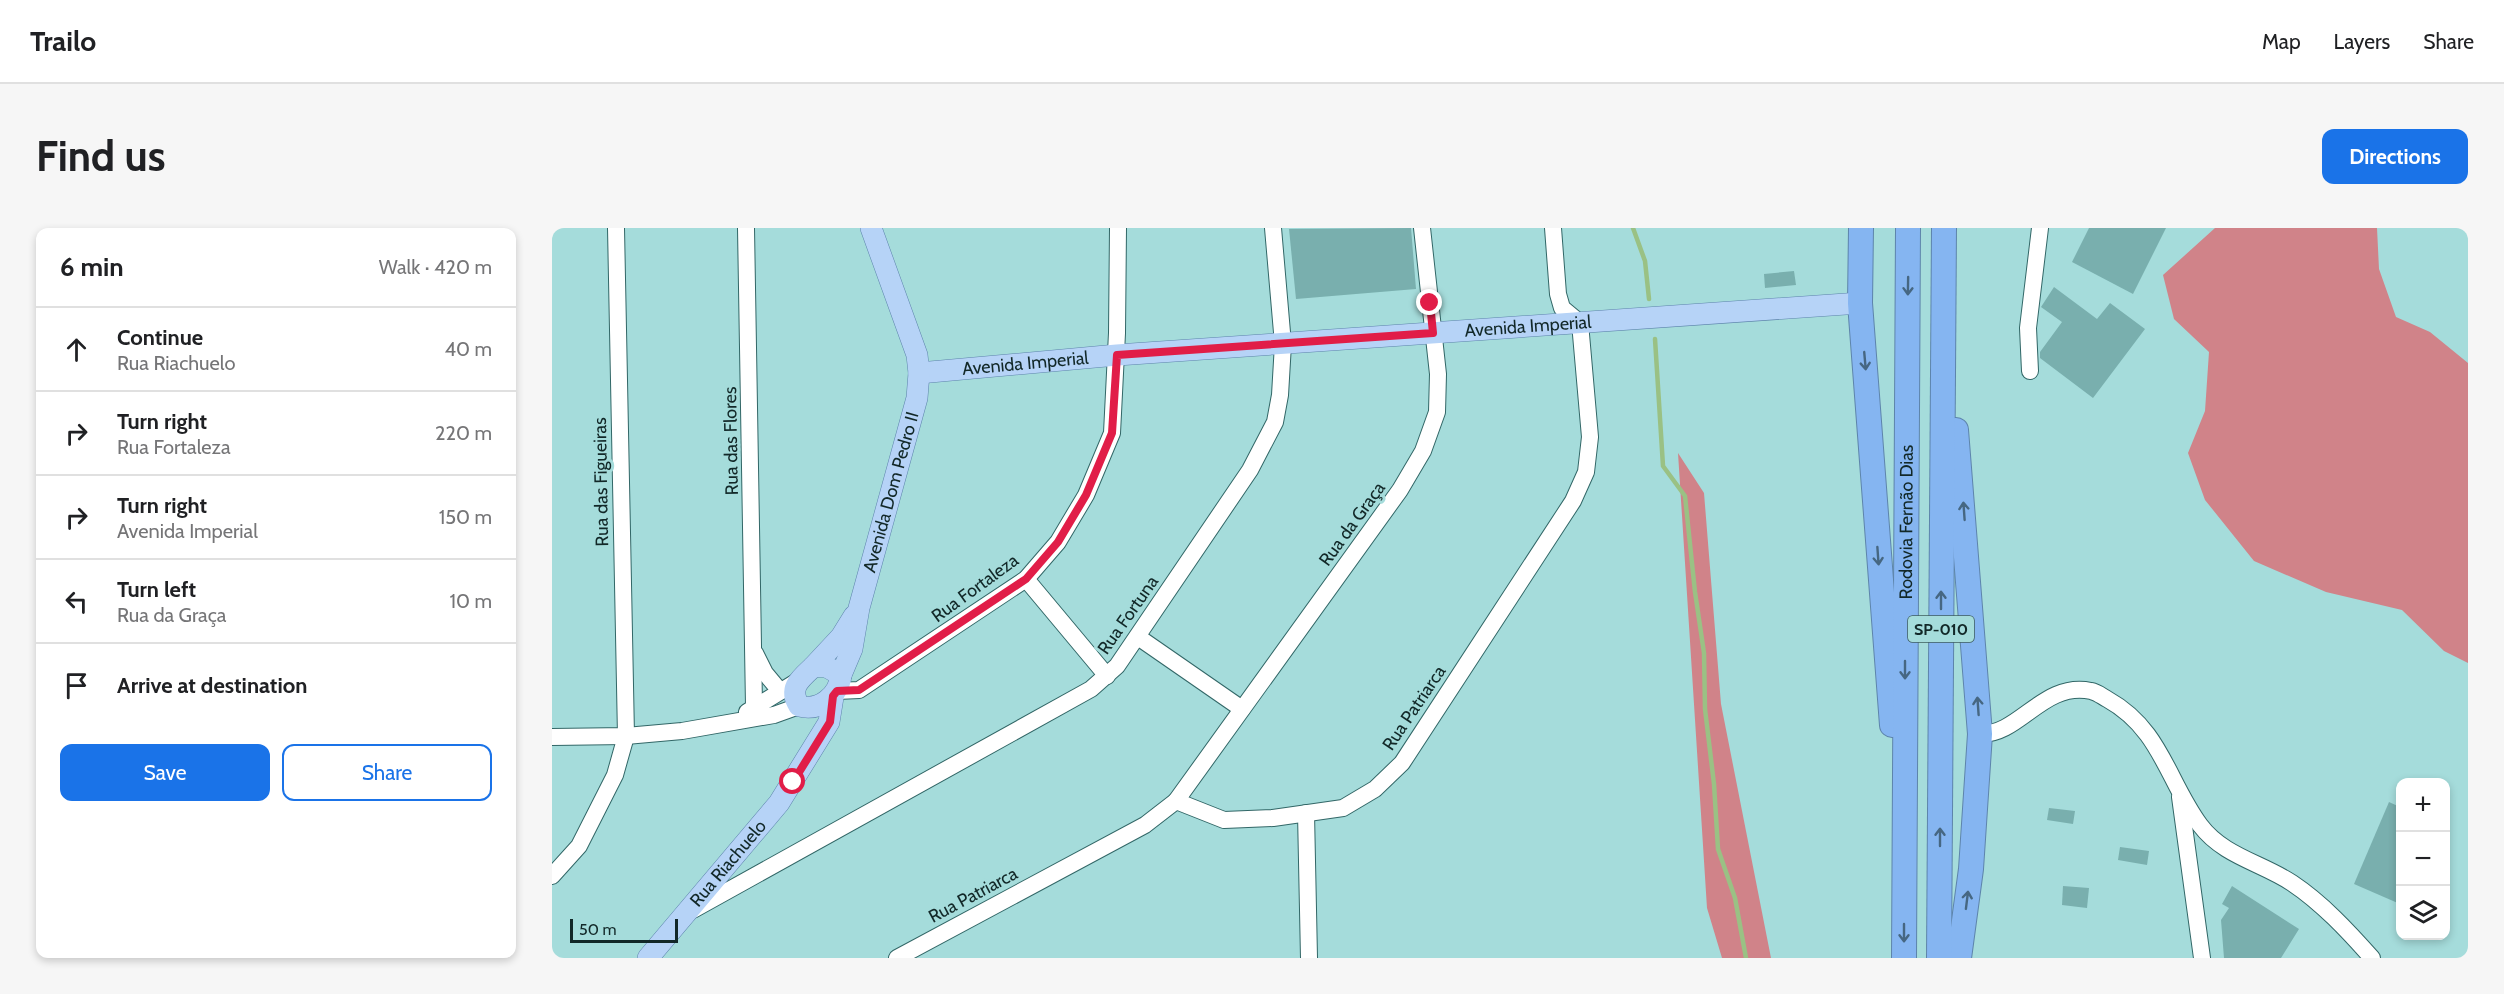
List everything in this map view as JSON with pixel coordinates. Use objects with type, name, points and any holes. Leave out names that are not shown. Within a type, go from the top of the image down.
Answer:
[{"type":"highway","points":[[1861,228],[1860,303],[1889,705],[1904,812]]},
{"type":"highway","name":"Rodovia Fernão Dias","points":[[1904,958],[1908,228]]},
{"type":"highway","name":"Rodovia Fernão Dias","points":[[1939,958],[1944,228]]},
{"type":"highway","points":[[1944,299],[1963,503],[1980,734],[1971,869],[1959,958]]},
{"type":"main road","points":[[871,228],[917,355],[919,373]]},
{"type":"main road","name":"Avenida Imperial","points":[[919,373],[1117,355],[1860,303]]},
{"type":"main road","name":"Avenida Dom Pedro II","points":[[838,685],[852,649],[860,608],[914,408],[919,373]]},
{"type":"main road","name":"Avenida Dom Pedro II","points":[[788,687],[813,667],[841,637],[860,608]]},
{"type":"main road","points":[[802,707],[815,705],[838,685],[825,666],[813,667]]},
{"type":"main road","name":"Rua Riachuelo","points":[[648,958],[772,812],[830,722],[838,685]]},
{"type":"main road","name":"Rua Riachuelo","points":[[788,687],[794,691],[802,707],[810,735],[804,765]]},
{"type":"street","name":"Rua das Figueiras","points":[[552,876],[579,846],[615,775],[626,736],[616,228]]},
{"type":"street","name":"Rua das Flores","points":[[746,228],[754,706]]},
{"type":"street","name":"Rua Fortaleza","points":[[838,685],[859,690],[876,680],[1026,579],[1058,542],[1080,505],[1112,433],[1117,355],[1118,228]]},
{"type":"street","name":"Rua Fortuna","points":[[687,913],[1091,689],[1117,666],[1250,470],[1275,422],[1280,395],[1283,344],[1273,228]]},
{"type":"street","name":"Rua da Graça","points":[[1176,801],[1400,490],[1423,452],[1437,412],[1438,374],[1422,228]]},
{"type":"street","points":[[1553,228],[1558,294],[1562,308],[1580,323]]},
{"type":"street","points":[[2030,372],[2028,328],[2040,228]]},
{"type":"street","name":"Rua Patriarca","points":[[897,958],[1145,825],[1176,801],[1224,820],[1273,818],[1343,807],[1375,789],[1402,763],[1573,501],[1586,472],[1590,437],[1580,323]]},
{"type":"street","points":[[1026,579],[1107,676]]},
{"type":"street","points":[[1138,637],[1242,709]]},
{"type":"street","name":"Rua das Flores","points":[[754,652],[765,673],[788,687]]},
{"type":"street","points":[[737,720],[754,706],[788,687]]},
{"type":"street","points":[[1980,734],[1989,735],[2006,727],[2027,711],[2060,692],[2092,691],[2124,709],[2154,741],[2179,790],[2201,826],[2219,844],[2298,888],[2350,933],[2372,958]]},
{"type":"street","points":[[552,737],[626,736],[682,731],[774,715],[802,707]]},
{"type":"street","points":[[2179,790],[2202,958]]},
{"type":"street","points":[[1306,813],[1309,958]]},
{"type":"shaded area","points":[[2215,228],[2377,228],[2379,269],[2396,317],[2430,332],[2468,363],[2468,663],[2444,651],[2402,610],[2326,592],[2254,561],[2205,500],[2188,453],[2205,411],[2209,352],[2174,319],[2163,275]]},
{"type":"shaded area","points":[[1678,453],[1704,493],[1721,704],[1771,958],[1722,958],[1707,908]]},
{"type":"building","points":[[1411,228],[1416,289],[1296,299],[1289,229]]},
{"type":"building","points":[[2089,228],[2166,228],[2133,294],[2072,262]]},
{"type":"building","points":[[1794,271],[1796,285],[1765,288],[1764,274]]},
{"type":"building","points":[[2054,287],[2097,319],[2110,303],[2145,329],[2093,398],[2040,358],[2040,352],[2062,322],[2041,307]]},
{"type":"building","points":[[2389,802],[2396,805],[2396,902],[2354,884]]},
{"type":"building","points":[[2049,808],[2075,811],[2073,824],[2047,820]]},
{"type":"building","points":[[2120,847],[2149,851],[2147,865],[2118,860]]},
{"type":"building","points":[[2063,886],[2089,888],[2087,908],[2062,905]]},
{"type":"building","points":[[2232,886],[2299,929],[2281,958],[2224,958],[2221,920],[2229,908],[2222,904]]},
{"type":"waterway","points":[[1633,228],[1645,261],[1649,299]]},
{"type":"waterway","points":[[1655,339],[1663,466],[1685,496],[1704,653],[1705,709],[1714,784],[1718,849],[1735,898],[1746,958]]},
{"type":"route","points":[[793,782],[830,722],[833,696],[837,691],[859,690],[982,610],[1026,579],[1058,542],[1086,495],[1112,433],[1117,355],[1433,333],[1430,303]]}]
